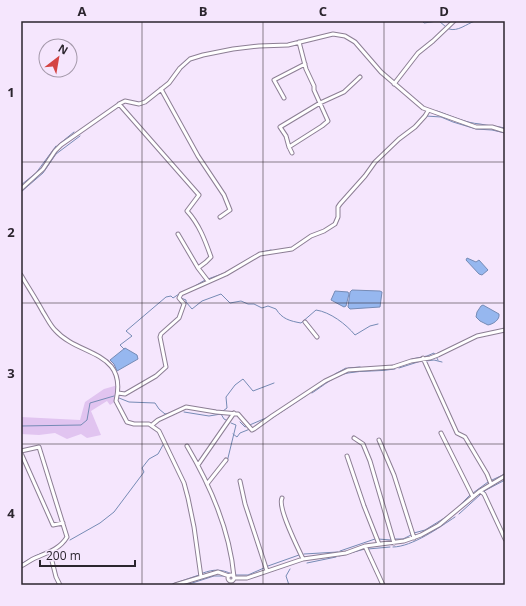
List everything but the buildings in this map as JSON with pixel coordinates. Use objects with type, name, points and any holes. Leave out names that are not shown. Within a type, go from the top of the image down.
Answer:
[{"type":"street","points":[[394,84],[418,53],[434,41],[454,21]]},
{"type":"street","points":[[21,189],[43,169],[55,151],[62,145],[119,104],[125,101],[139,104],[145,102],[169,83],[180,68],[190,59],[226,50],[258,46],[288,45],[318,39],[329,34],[345,36],[355,42],[381,72],[428,111],[476,127],[492,127],[505,131]]},
{"type":"street","points":[[289,147],[328,121],[314,90],[299,42]]},
{"type":"street","points":[[284,98],[274,80],[305,64]]},
{"type":"street","points":[[292,153],[286,136],[280,127],[320,103],[344,92],[360,78]]},
{"type":"street","points":[[161,89],[198,156],[224,195],[230,210],[220,217]]},
{"type":"street","points":[[119,104],[198,195],[187,211],[194,219],[205,240],[211,257],[198,268]]},
{"type":"street","points":[[118,393],[124,394],[165,369],[166,366],[160,337],[161,334],[179,318],[181,314],[184,304],[180,296],[208,281],[226,274],[260,254],[292,249],[335,224],[338,217],[338,207],[340,204],[365,176],[375,162],[398,139],[415,126],[428,111]]},
{"type":"street","points":[[178,234],[198,268],[208,281]]},
{"type":"street","points":[[21,275],[54,329],[64,339],[91,352],[112,366],[118,376],[118,393],[116,401],[128,422],[134,424],[149,424],[159,431],[184,483],[194,526],[201,577]]},
{"type":"street","points":[[305,322],[317,337]]},
{"type":"street","points":[[152,425],[158,420],[186,407],[240,415],[252,430],[325,381],[348,370],[393,367],[438,355],[477,336],[505,330]]},
{"type":"street","points":[[423,358],[457,433],[465,438],[487,474],[491,484]]},
{"type":"street","points":[[198,465],[234,413]]},
{"type":"street","points":[[441,433],[473,496]]},
{"type":"street","points":[[354,438],[363,444],[370,461],[394,543]]},
{"type":"street","points":[[379,440],[394,475],[414,538]]},
{"type":"street","points":[[187,446],[198,465],[226,535],[234,578],[232,583],[228,579],[229,576]]},
{"type":"street","points":[[21,566],[50,553],[52,550],[64,544],[67,537],[63,523],[39,447],[21,452],[53,525],[63,523]]},
{"type":"street","points":[[347,456],[379,544]]},
{"type":"street","points":[[206,484],[226,460]]},
{"type":"street","points":[[175,585],[218,572],[229,576],[232,575],[234,578],[247,578],[303,559],[346,552],[365,546],[394,543],[414,538],[439,524],[473,496],[505,476]]},
{"type":"street","points":[[240,480],[245,504],[267,571]]},
{"type":"street","points":[[480,491],[484,494],[505,538]]},
{"type":"street","points":[[282,498],[280,500],[283,513],[303,559]]},
{"type":"street","points":[[365,546],[383,585]]},
{"type":"street","points":[[50,553],[56,577],[60,585]]},
{"type":"shaded area","points":[[118,385],[116,401],[110,405],[107,401],[91,411],[101,435],[87,438],[81,434],[67,439],[55,433],[39,435],[21,434],[21,417],[80,420],[85,402],[104,389]]},
{"type":"water","points":[[467,258],[476,262],[479,260],[488,270],[482,275],[479,274],[466,260]]},
{"type":"water","points":[[352,290],[382,292],[380,307],[350,309],[348,307],[350,292]]},
{"type":"water","points":[[335,291],[348,292],[349,294],[346,306],[344,307],[331,300]]},
{"type":"water","points":[[483,305],[499,314],[494,323],[488,325],[476,317],[477,312]]},
{"type":"water","points":[[125,348],[137,355],[138,359],[117,371],[114,364],[110,360]]},
{"type":"waterway","points":[[422,21],[424,23],[437,21]]},
{"type":"waterway","points":[[439,21],[446,27]]},
{"type":"waterway","points":[[449,29],[459,29],[475,21]]},
{"type":"waterway","points":[[437,111],[469,122],[505,128]]},
{"type":"waterway","points":[[426,116],[441,117],[476,129],[505,133]]},
{"type":"waterway","points":[[58,145],[74,132]]},
{"type":"waterway","points":[[21,192],[43,173],[56,154],[80,136]]},
{"type":"waterway","points":[[21,185],[36,173],[56,146]]},
{"type":"waterway","points":[[262,252],[271,250]]},
{"type":"waterway","points":[[230,270],[250,258]]},
{"type":"waterway","points":[[208,279],[222,274]]},
{"type":"waterway","points":[[195,286],[205,280]]},
{"type":"waterway","points":[[124,349],[120,345],[132,336],[126,331],[166,297],[171,296],[173,298],[179,294]]},
{"type":"waterway","points":[[181,298],[186,300],[192,309],[202,301],[221,294],[230,303],[241,301],[248,304],[254,304],[262,308],[268,306],[276,309],[287,319],[301,323],[316,310],[321,311],[337,319],[355,335],[370,326],[378,324]]},
{"type":"waterway","points":[[412,359],[434,353],[438,360]]},
{"type":"waterway","points":[[426,361],[434,360],[442,362]]},
{"type":"waterway","points":[[399,368],[421,361]]},
{"type":"waterway","points":[[348,368],[360,367]]},
{"type":"waterway","points":[[335,374],[346,368]]},
{"type":"waterway","points":[[312,393],[334,378],[343,374],[395,369]]},
{"type":"waterway","points":[[223,411],[227,408],[226,397],[235,385],[243,379],[253,391],[274,383]]},
{"type":"waterway","points":[[266,422],[307,395]]},
{"type":"waterway","points":[[21,426],[81,425],[87,420],[90,403],[114,396]]},
{"type":"waterway","points":[[119,398],[129,402],[155,403],[165,414],[170,413]]},
{"type":"waterway","points":[[187,406],[220,411]]},
{"type":"waterway","points":[[184,412],[209,416],[221,414],[224,419],[228,421]]},
{"type":"waterway","points":[[240,422],[245,427],[266,418]]},
{"type":"waterway","points":[[227,462],[236,425],[231,423]]},
{"type":"waterway","points":[[233,434],[237,437],[240,433],[250,429]]},
{"type":"waterway","points":[[70,540],[100,523],[114,512],[144,472],[142,468],[149,459],[158,454],[163,445]]},
{"type":"waterway","points":[[492,480],[505,474]]},
{"type":"waterway","points":[[484,492],[505,480]]},
{"type":"waterway","points":[[473,493],[488,482]]},
{"type":"waterway","points":[[459,514],[481,494]]},
{"type":"waterway","points":[[457,508],[470,495]]},
{"type":"waterway","points":[[414,533],[425,530],[446,517]]},
{"type":"waterway","points":[[393,547],[409,544],[434,531],[455,517]]},
{"type":"waterway","points":[[394,539],[403,539],[411,535]]},
{"type":"waterway","points":[[340,551],[375,539]]},
{"type":"waterway","points":[[378,539],[391,540]]},
{"type":"waterway","points":[[62,545],[66,541]]},
{"type":"waterway","points":[[368,549],[390,547]]},
{"type":"waterway","points":[[339,556],[365,549]]},
{"type":"waterway","points":[[35,556],[50,550]]},
{"type":"waterway","points":[[304,554],[338,552]]},
{"type":"waterway","points":[[268,566],[299,555]]},
{"type":"waterway","points":[[307,563],[336,557]]},
{"type":"waterway","points":[[21,564],[28,560]]},
{"type":"waterway","points":[[235,575],[248,575],[264,568]]},
{"type":"waterway","points":[[289,585],[286,576],[290,569]]},
{"type":"waterway","points":[[203,573],[218,570],[232,574]]},
{"type":"waterway","points":[[170,585],[199,575]]},
{"type":"waterway","points":[[186,585],[214,576],[224,576]]}]
